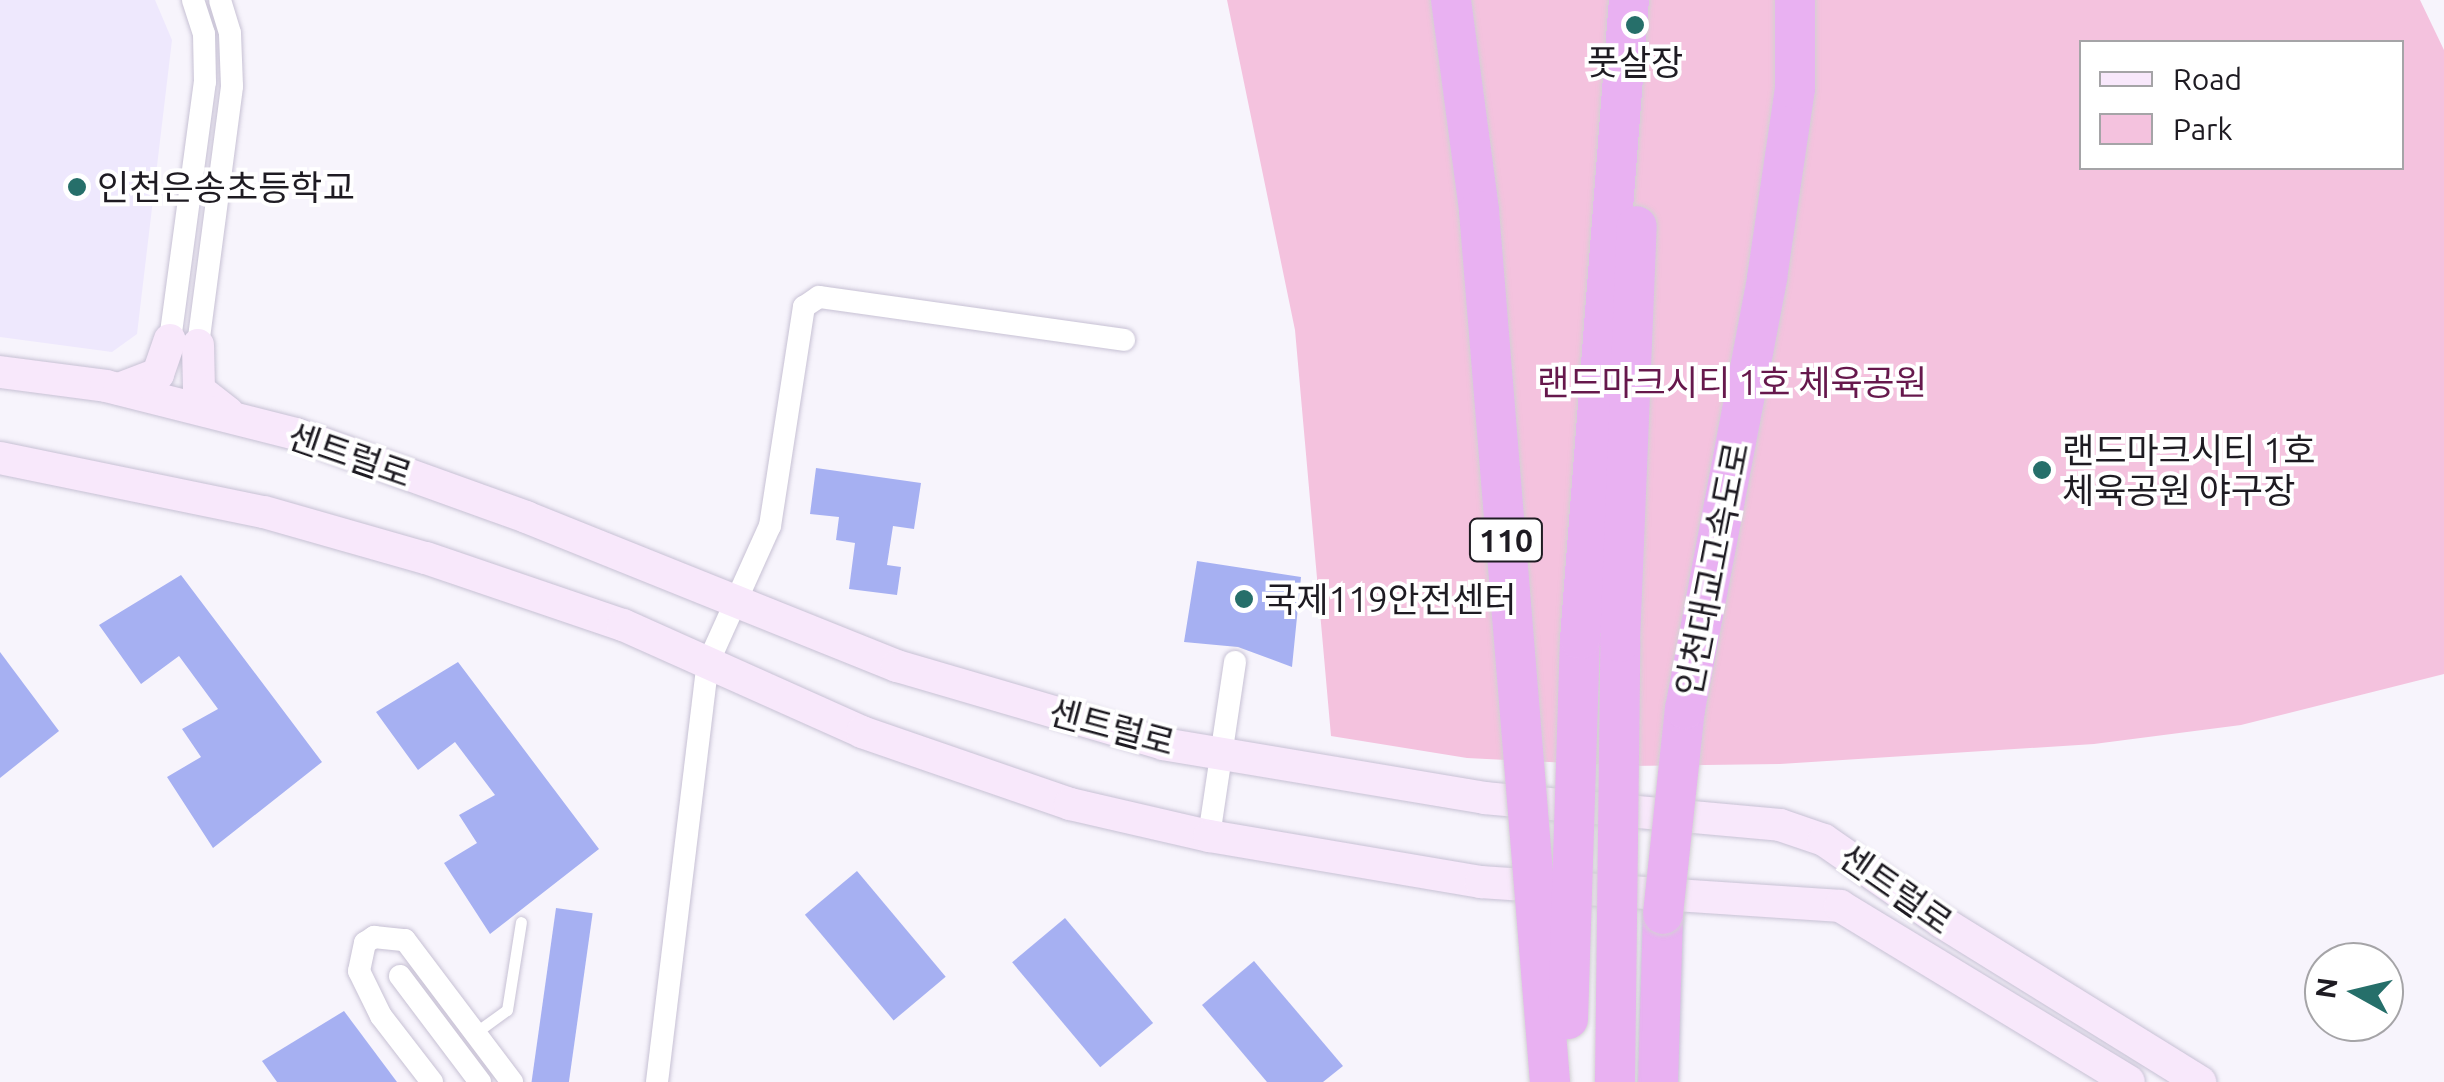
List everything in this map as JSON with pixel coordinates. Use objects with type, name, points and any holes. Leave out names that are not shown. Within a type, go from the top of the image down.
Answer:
[{"type":"highway","name":"110","points":[[1451,0],[1478,211],[1550,1082]]},
{"type":"highway","points":[[1568,1082],[1580,640],[1629,0]]},
{"type":"highway","name":"인천대교고속도로","points":[[1615,1082],[1628,402],[1654,0]]},
{"type":"highway","name":"인천대교고속도로","points":[[1658,1082],[1663,914],[1685,709],[1770,259],[1795,89],[1795,0]]},
{"type":"main road","points":[[119,390],[158,374],[184,343]]},
{"type":"main road","points":[[184,343],[198,390],[240,420]]},
{"type":"main road","name":"센트럴로","points":[[0,372],[119,390],[240,420],[526,517],[897,666],[1163,744],[1484,798],[1780,825],[1824,840],[1942,922],[2200,1082]]},
{"type":"main road","name":"센트럴로","points":[[0,458],[264,512],[426,558],[624,626],[862,732],[1070,804],[1209,836],[1481,882],[1840,906],[2128,1082]]},
{"type":"street","points":[[184,343],[205,82],[204,34],[193,0]]},
{"type":"street","points":[[184,343],[232,86],[230,33],[220,0]]},
{"type":"street","points":[[657,1082],[708,663],[770,526],[800,319],[810,299],[1124,340]]},
{"type":"street","points":[[1209,836],[1235,662]]},
{"type":"street","points":[[432,1082],[366,988],[358,964],[364,943],[383,934],[405,940],[512,1082]]},
{"type":"street","points":[[400,976],[480,1082]]},
{"type":"lane","points":[[475,1034],[507,1010],[521,922]]},
{"type":"shaded area","name":"인천은송초등학교","points":[[0,0],[155,0],[172,40],[137,334],[112,352],[0,337]]},
{"type":"green space","name":"랜드마크시티 1호 체육공원","points":[[1227,0],[2420,0],[2444,50],[2444,674],[2241,725],[2094,744],[1780,764],[1630,766],[1467,758],[1331,736],[1295,330]]},
{"type":"building","points":[[816,468],[921,483],[914,529],[893,526],[887,565],[901,567],[897,595],[849,589],[855,543],[836,540],[839,517],[810,514]]},
{"type":"building","name":"국제119안전센터","points":[[1197,561],[1301,577],[1292,667],[1238,647],[1184,642]]},
{"type":"building","points":[[181,575],[322,762],[213,848],[167,777],[201,757],[182,729],[218,709],[179,656],[141,684],[99,625]]},
{"type":"building","points":[[0,652],[59,731],[0,778]]},
{"type":"building","points":[[458,662],[599,849],[490,934],[444,863],[477,843],[459,815],[495,795],[455,742],[418,770],[376,712]]},
{"type":"building","points":[[857,871],[946,977],[894,1020],[805,915]]},
{"type":"building","points":[[556,908],[593,913],[569,1082],[532,1082]]},
{"type":"building","points":[[1065,918],[1153,1023],[1100,1067],[1012,962]]},
{"type":"building","points":[[1254,961],[1343,1066],[1323,1082],[1267,1082],[1202,1005]]},
{"type":"building","points":[[344,1011],[397,1082],[277,1082],[262,1061]]},
{"type":"place","name":"풋살장","points":[[1635,25]]},
{"type":"place","name":"인천은송초등학교","points":[[77,187]]},
{"type":"place","name":"랜드마크시티 1호 체육공원 야구장","points":[[2042,470]]},
{"type":"place","name":"국제119안전센터","points":[[1244,599]]}]
